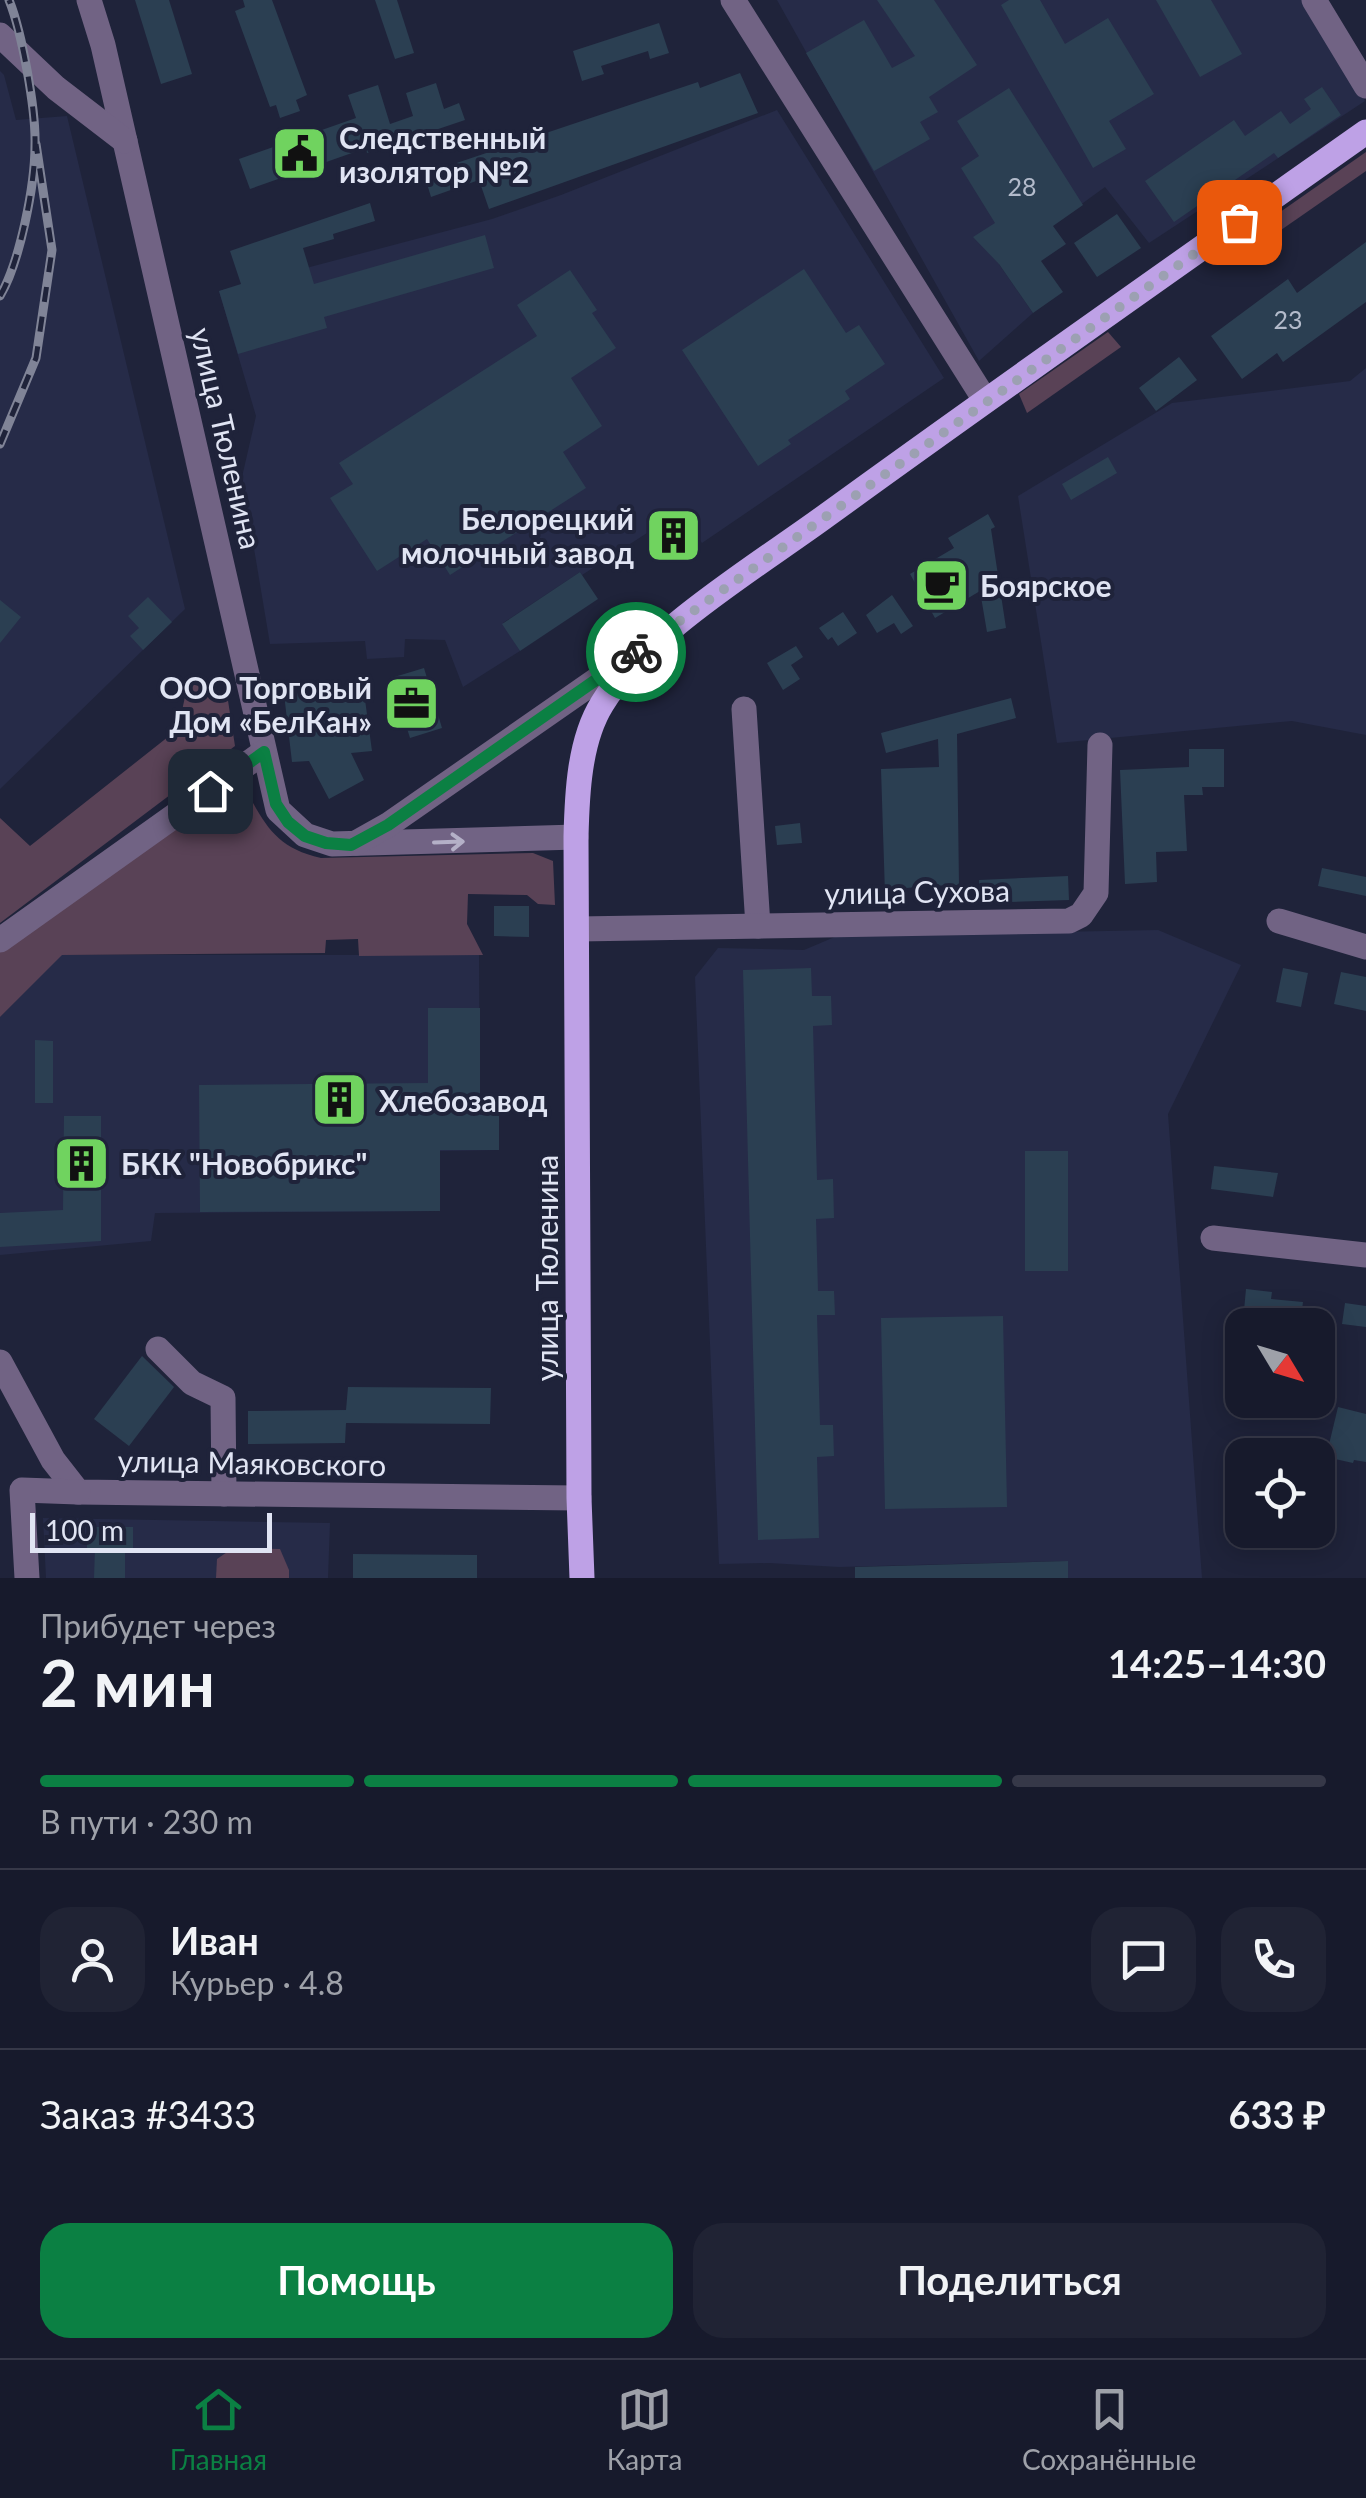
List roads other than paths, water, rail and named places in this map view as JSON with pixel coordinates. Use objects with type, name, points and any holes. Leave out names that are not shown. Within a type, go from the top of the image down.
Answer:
[{"type":"main road","name":"улица Тюленина","points":[[582,1578],[578,1498],[576,808],[590,728],[611,691],[665,633],[985,400],[1366,132]]},
{"type":"street","name":"улица Тюленина","points":[[88,0],[125,141],[276,804],[288,822],[312,839],[351,845],[576,837]]},
{"type":"street","points":[[733,0],[985,400]]},
{"type":"street","points":[[1314,0],[1366,86]]},
{"type":"street","points":[[0,35],[56,88],[125,141]]},
{"type":"street","name":"улица Тюленина","points":[[351,845],[388,825],[665,633]]},
{"type":"street","points":[[744,709],[758,926]]},
{"type":"street","points":[[533,722],[572,716],[590,728]]},
{"type":"street","name":"улица Сухова","points":[[578,929],[1069,921],[1081,915],[1096,894],[1100,745]]},
{"type":"street","points":[[0,940],[264,752]]},
{"type":"street","points":[[1279,921],[1366,947]]},
{"type":"street","points":[[1214,1238],[1366,1255]]},
{"type":"street","points":[[158,1349],[192,1383],[223,1398],[224,1494]]},
{"type":"street","name":"улица Маяковского","points":[[0,1362],[53,1460],[78,1492],[578,1498]]},
{"type":"street","points":[[27,1578],[22,1490],[78,1492]]},
{"type":"railway","points":[[0,296],[25,223],[35,145],[27,71],[9,0]]},
{"type":"railway","points":[[0,444],[36,358],[52,250],[36,144]]},
{"type":"place","name":"Следственный изолятор №2","points":[[300,154]]},
{"type":"place","name":"Белорецкий молочный завод","points":[[673,535]]},
{"type":"place","name":"Боярское","points":[[941,585]]},
{"type":"place","name":"ООО Торговый Дом «БелКан»","points":[[411,704]]},
{"type":"place","name":"Хлебозавод","points":[[340,1100]]},
{"type":"place","name":"БКК \"Новобрикс\"","points":[[82,1163]]}]
